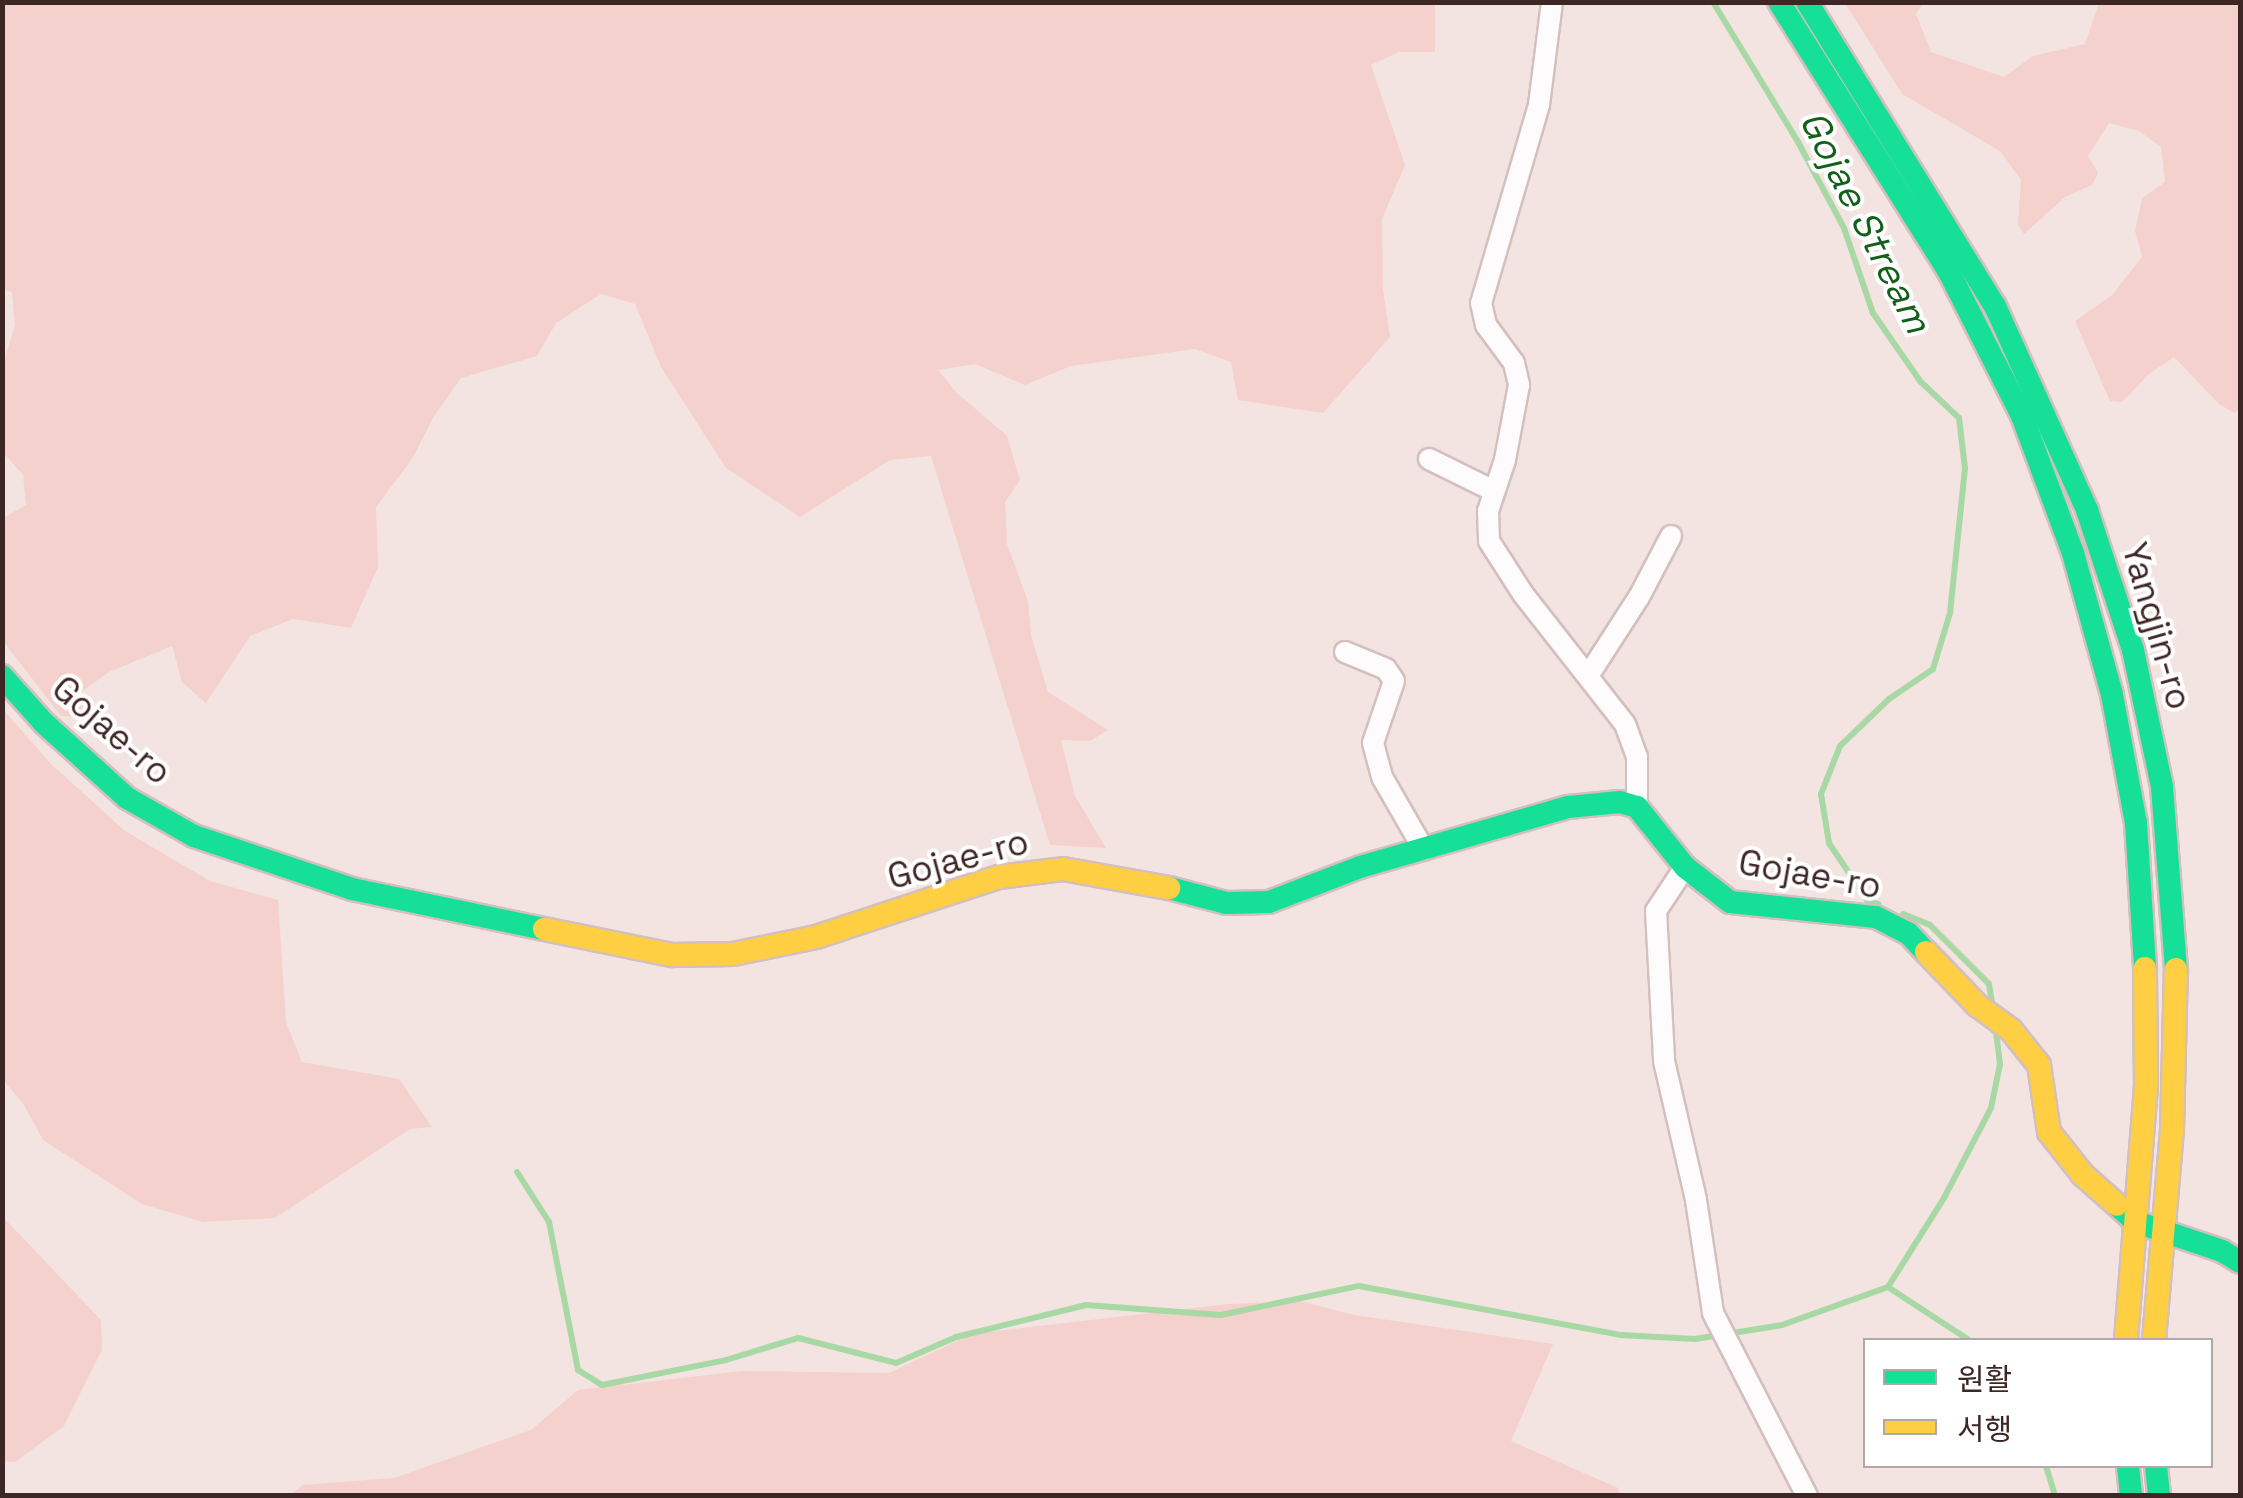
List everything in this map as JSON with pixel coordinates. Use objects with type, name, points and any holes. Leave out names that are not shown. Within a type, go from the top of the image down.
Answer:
[{"type":"main road","name":"Yangjin-ro","points":[[1779,2],[1949,272],[2022,416],[2073,552],[2112,695],[2136,823],[2145,947],[2146,1070],[2126,1338]]},
{"type":"main road","name":"Yangjin-ro","points":[[1807,2],[1994,306],[2088,510],[2133,650],[2162,787],[2176,954],[2172,1130],[2154,1338]]},
{"type":"main road","name":"Gojae-ro","points":[[2,676],[44,723],[127,798],[194,836],[352,888],[672,955],[733,954],[816,937],[999,877],[1063,869],[1132,878],[1226,903],[1269,902],[1360,867],[1568,808],[1620,802],[1637,807],[1684,867],[1730,902],[1876,916],[1908,933],[1977,1004],[2011,1030],[2038,1066],[2048,1132],[2083,1175],[2136,1222]]},
{"type":"main road","points":[[2136,1222],[2222,1251],[2240,1262]]},
{"type":"main road","points":[[2128,1468],[2130,1496]]},
{"type":"main road","points":[[2156,1468],[2160,1496]]},
{"type":"street","points":[[1552,2],[1539,105],[1482,294],[1486,324],[1514,362],[1519,386],[1488,511],[1489,541],[1494,553],[1625,724],[1635,745],[1637,807]]},
{"type":"street","points":[[1429,459],[1494,491]]},
{"type":"street","points":[[1588,676],[1647,584],[1670,536]]},
{"type":"street","points":[[1345,652],[1386,669],[1394,681],[1373,743],[1382,777],[1424,850]]},
{"type":"street","points":[[1684,867],[1656,911],[1664,1061],[1696,1200],[1712,1314],[1807,1496]]},
{"type":"shaded area","points":[[3,2],[1435,2],[1435,52],[1399,52],[1371,65],[1405,165],[1382,219],[1383,290],[1390,337],[1323,413],[1238,400],[1231,362],[1195,349],[1071,366],[1025,385],[975,364],[938,370],[956,392],[1007,436],[1020,480],[1005,502],[1007,544],[1028,601],[1031,635],[1048,692],[1108,730],[1090,741],[1061,740],[1075,796],[1106,848],[1050,845],[931,456],[890,460],[800,517],[726,468],[661,367],[635,304],[601,294],[556,323],[537,356],[461,378],[434,416],[412,459],[376,507],[378,567],[351,628],[293,619],[250,636],[206,703],[182,682],[172,646],[109,672],[81,692],[82,717],[61,716],[3,641],[3,518],[26,505],[23,475],[2,451],[3,365],[15,325],[12,292],[2,289]]},
{"type":"shaded area","points":[[1845,3],[1923,3],[1916,14],[1931,52],[2004,77],[2033,56],[2085,44],[2099,3],[2240,3],[2240,410],[2234,413],[2219,404],[2174,357],[2149,374],[2122,402],[2110,401],[2075,321],[2112,295],[2142,257],[2135,231],[2142,198],[2165,182],[2161,147],[2139,131],[2109,123],[2088,156],[2098,173],[2092,185],[2065,197],[2024,234],[2018,225],[2021,180],[2000,151],[1902,94]]},
{"type":"shaded area","points":[[2,708],[51,764],[125,831],[210,881],[278,900],[286,1022],[302,1062],[399,1079],[432,1127],[410,1129],[275,1218],[203,1222],[142,1204],[43,1140],[24,1105],[3,1080]]},
{"type":"shaded area","points":[[3,1217],[101,1320],[102,1350],[64,1426],[15,1462],[3,1461]]},
{"type":"shaded area","points":[[1300,1301],[1354,1315],[1553,1344],[1511,1441],[1618,1488],[1620,1495],[291,1495],[302,1485],[394,1478],[531,1430],[578,1390],[742,1371],[889,1373],[972,1334],[1228,1304]]},
{"type":"waterway","name":"Gojae Stream","points":[[1713,2],[1798,142],[1844,228],[1873,313],[1920,381],[1959,418],[1965,468],[1950,613],[1933,669],[1889,699],[1840,746],[1821,794],[1829,843],[1867,900],[1878,904]]},
{"type":"waterway","name":"Gojae Stream","points":[[1903,914],[1930,925],[1989,984],[1992,1004]]},
{"type":"waterway","name":"Gojae Stream","points":[[1966,1338],[1888,1287],[1944,1198],[1991,1108],[2000,1064],[1996,1031]]},
{"type":"waterway","points":[[517,1172],[549,1222],[578,1370],[602,1385],[726,1360],[798,1338],[896,1363],[956,1337],[1086,1305],[1221,1315],[1359,1286],[1621,1335],[1695,1339],[1782,1325],[1888,1287]]},
{"type":"waterway","name":"Gojae Stream","points":[[2047,1468],[2055,1496]]},
{"type":"traffic: fast","points":[[1779,2],[1949,272],[2022,416],[2073,553],[2112,695],[2136,823],[2145,968]]},
{"type":"traffic: fast","points":[[1807,2],[1995,306],[2087,510],[2133,650],[2162,787],[2176,969]]},
{"type":"traffic: fast","points":[[2,676],[44,723],[127,798],[194,836],[352,889],[544,929]]},
{"type":"traffic: fast","points":[[1169,888],[1226,903],[1269,902],[1360,867],[1568,807],[1620,802],[1637,807],[1685,867],[1730,902],[1876,917],[1908,933],[1926,952]]},
{"type":"traffic: fast","points":[[2117,1205],[2136,1222],[2222,1251],[2240,1262]]},
{"type":"traffic: fast","points":[[2128,1468],[2131,1496]]},
{"type":"traffic: fast","points":[[2156,1468],[2159,1496]]},
{"type":"traffic: slow","points":[[544,929],[672,955],[733,954],[816,937],[999,877],[1063,869],[1169,888]]},
{"type":"traffic: slow","points":[[1926,952],[1977,1005],[2011,1030],[2039,1065],[2049,1132],[2083,1175],[2117,1205]]},
{"type":"traffic: slow","points":[[2126,1338],[2146,1087],[2145,968]]},
{"type":"traffic: slow","points":[[2154,1338],[2172,1130],[2176,969]]}]
